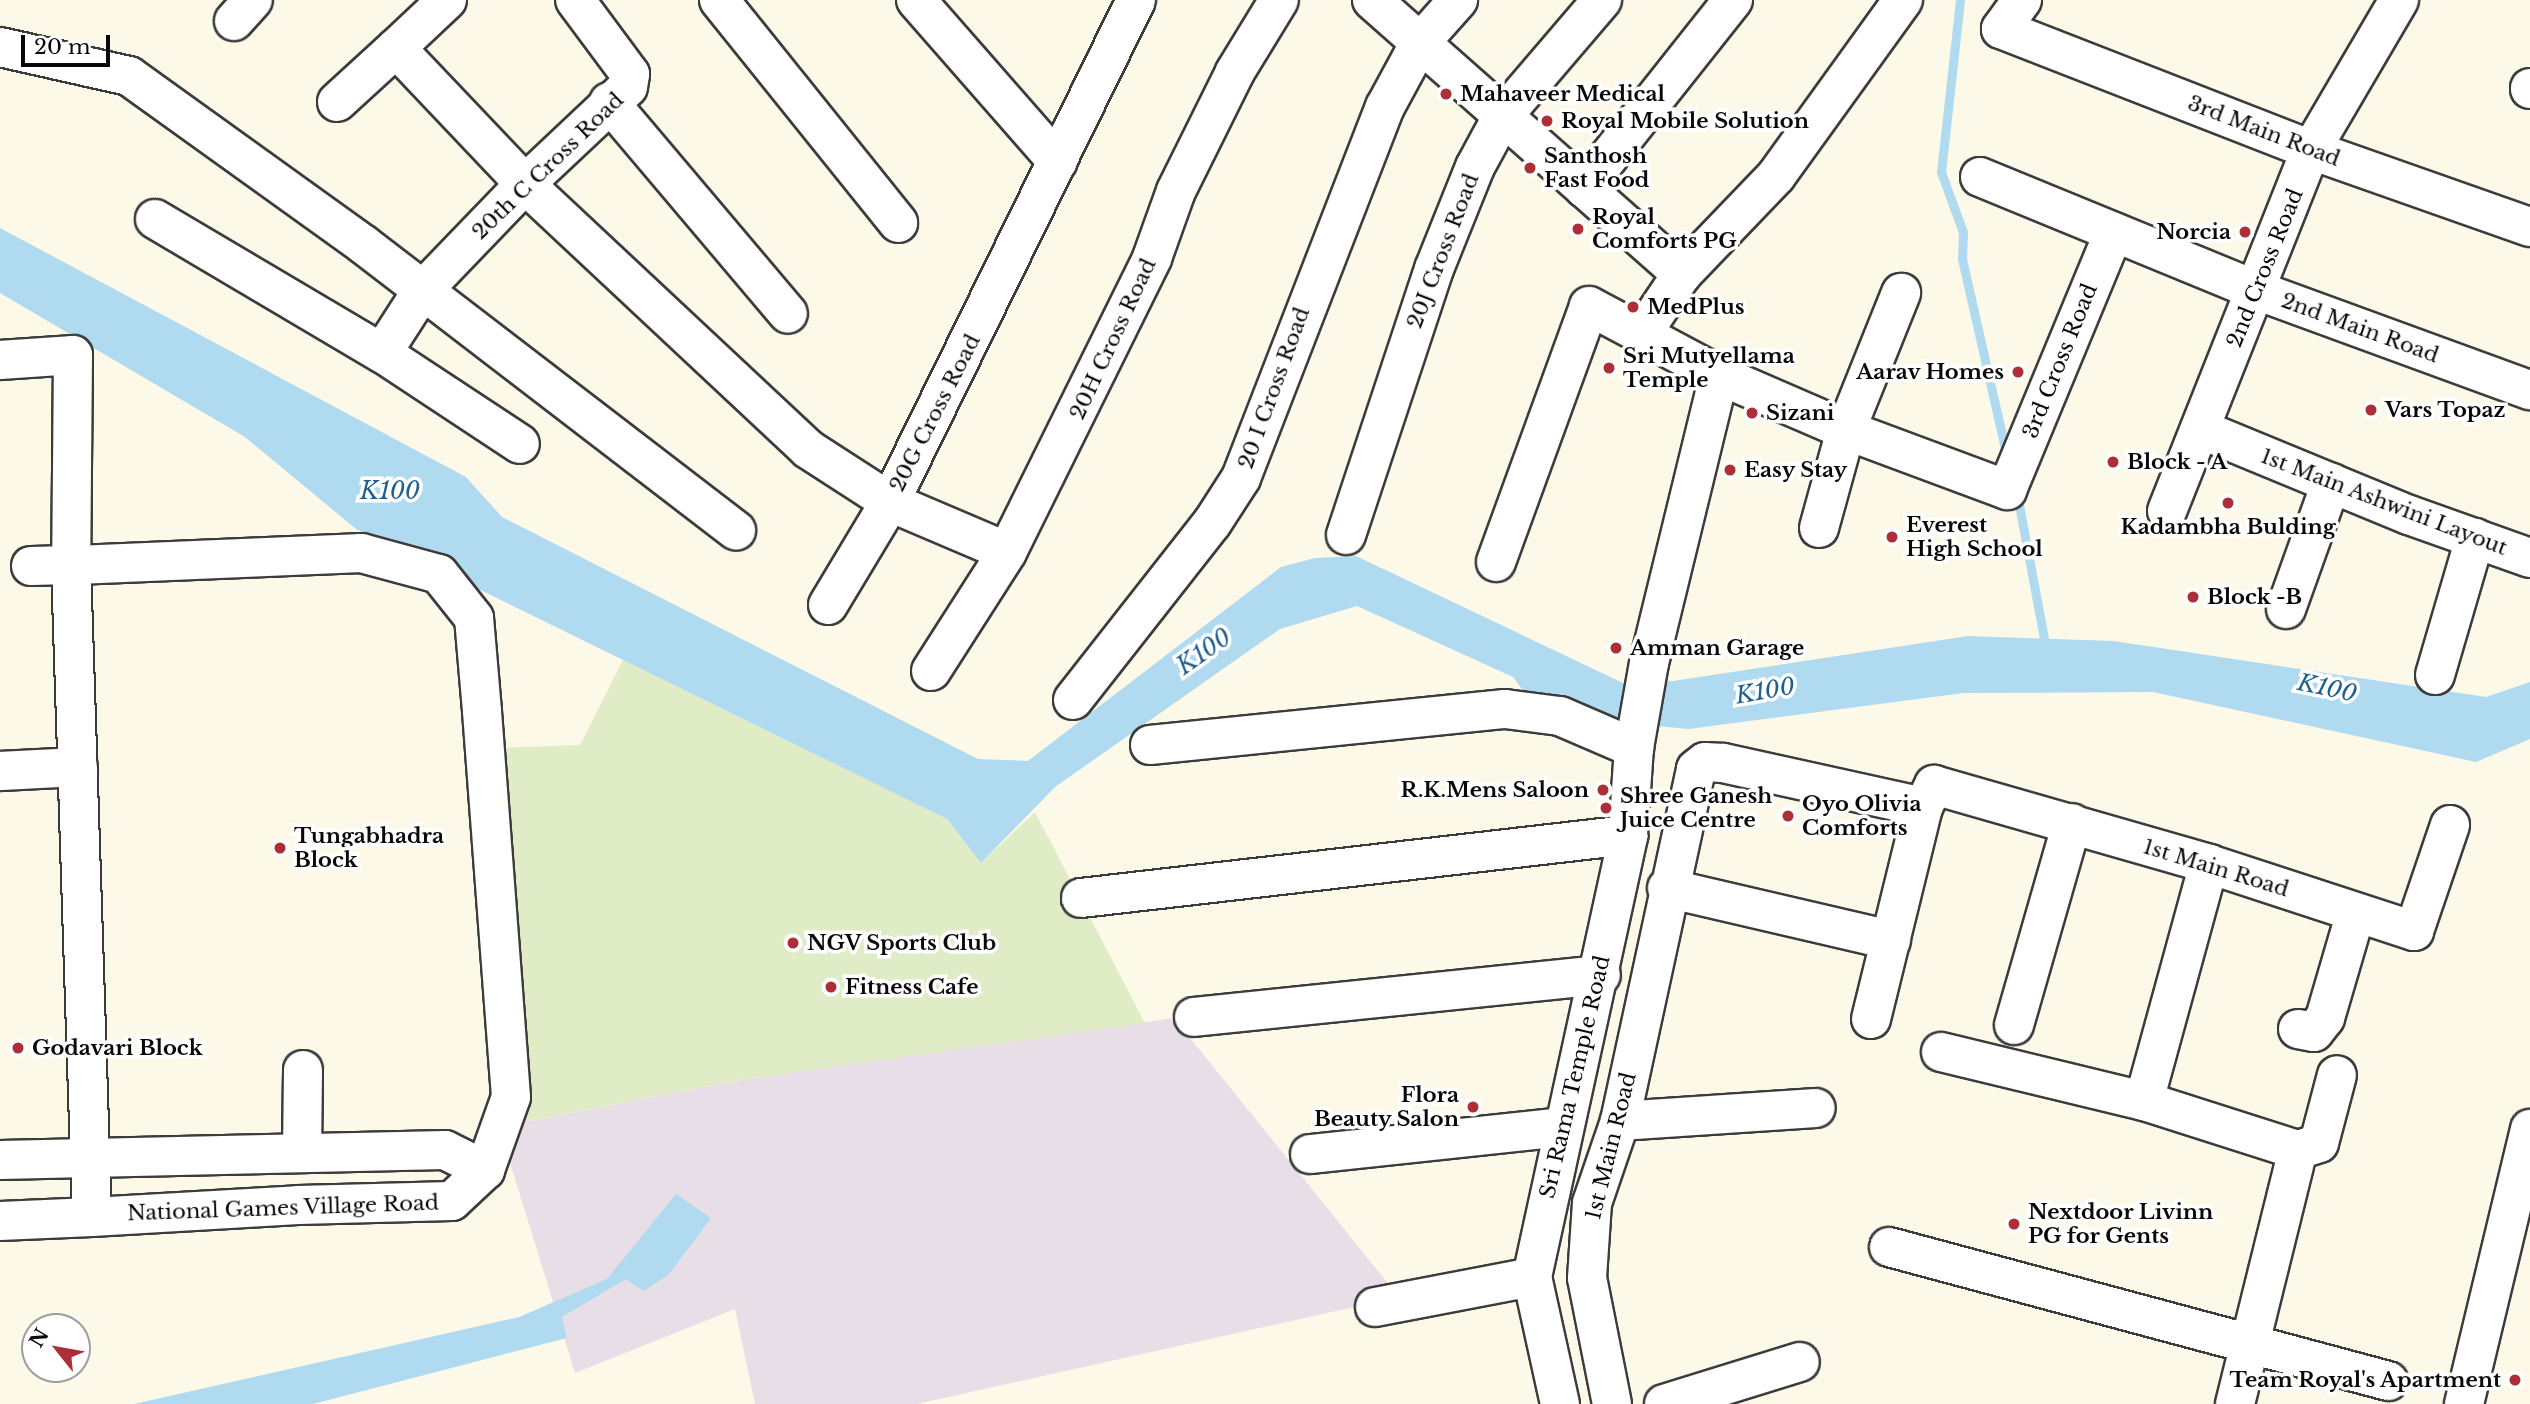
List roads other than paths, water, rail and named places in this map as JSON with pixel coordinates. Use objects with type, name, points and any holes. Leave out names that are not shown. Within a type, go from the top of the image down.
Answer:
[{"type":"street","points":[[337,102],[447,0]]},
{"type":"street","name":"20th C Cross Road","points":[[382,353],[422,291],[525,184],[609,102],[628,88],[630,74],[575,0]]},
{"type":"street","points":[[719,0],[898,223]]},
{"type":"street","points":[[916,0],[1058,162]]},
{"type":"street","name":"20G Cross Road","points":[[396,48],[525,184],[808,449],[890,502],[1136,0]]},
{"type":"street","name":"20H Cross Road","points":[[930,671],[1007,552],[1146,271],[1176,191],[1236,72],[1279,0]]},
{"type":"street","points":[[1372,0],[1682,274]]},
{"type":"street","name":"20 I Cross Road","points":[[1073,700],[1212,523],[1241,478],[1338,220],[1385,107],[1419,44],[1458,0]]},
{"type":"street","name":"20J Cross Road","points":[[1346,535],[1434,269],[1475,167],[1502,117],[1602,0]]},
{"type":"street","points":[[1584,188],[1733,0]]},
{"type":"street","points":[[1643,332],[1682,274],[1776,176],[1903,0]]},
{"type":"street","name":"2nd Cross Road","points":[[2167,511],[2311,150],[2399,0]]},
{"type":"street","name":"3rd Main Road","points":[[2012,14],[2311,150],[2530,227]]},
{"type":"street","points":[[0,47],[129,76],[422,291],[736,530]]},
{"type":"street","points":[[609,102],[788,314]]},
{"type":"street","name":"2nd Main Road","points":[[1980,177],[2256,290],[2530,390]]},
{"type":"street","points":[[155,219],[382,353],[520,444]]},
{"type":"street","name":"3rd Cross Road","points":[[1846,430],[2007,490],[2114,232]]},
{"type":"street","points":[[1819,528],[1846,430],[1901,293]]},
{"type":"street","points":[[1496,562],[1589,306],[1643,332],[1719,375],[1846,430]]},
{"type":"street","points":[[0,360],[73,355],[71,565],[92,1217]]},
{"type":"street","name":"Sri Rama Temple Road","points":[[1557,1404],[1532,1277],[1562,1127],[1601,975],[1628,835],[1636,736],[1649,663],[1719,375]]},
{"type":"street","name":"1st Main Ashwini Layout","points":[[2200,429],[2331,483],[2530,558]]},
{"type":"street","points":[[2286,609],[2331,483]]},
{"type":"street","points":[[828,605],[890,502],[1007,552]]},
{"type":"street","points":[[2434,675],[2475,538]]},
{"type":"street","points":[[0,1160],[445,1150],[485,1170],[511,1097],[474,618],[439,574],[361,553],[31,566]]},
{"type":"street","points":[[1150,745],[1506,709],[1560,716],[1636,736]]},
{"type":"street","name":"1st Main Road","points":[[1612,1404],[1587,1278],[1592,1203],[1620,1121],[1667,888],[1696,769],[1705,762],[1923,807],[1936,784],[2209,864],[2414,931],[2450,825]]},
{"type":"street","points":[[0,771],[78,767]]},
{"type":"street","points":[[1871,1019],[1923,807]]},
{"type":"street","points":[[2014,1025],[2072,823]]},
{"type":"street","points":[[1081,898],[1628,835]]},
{"type":"street","points":[[2144,1101],[2209,864]]},
{"type":"street","points":[[1667,888],[1891,940]]},
{"type":"street","points":[[2298,1029],[2314,1032],[2325,1018],[2356,912]]},
{"type":"street","points":[[1194,1017],[1601,975]]},
{"type":"street","points":[[1941,1052],[2144,1101],[2298,1150],[2319,1143],[2337,1075]]},
{"type":"street","points":[[302,1153],[303,1070]]},
{"type":"street","points":[[1620,1121],[1816,1108]]},
{"type":"street","points":[[1310,1154],[1562,1127]]},
{"type":"street","points":[[2464,1404],[2518,1227],[2530,1129]]},
{"type":"street","points":[[2235,1404],[2252,1345],[2298,1150]]},
{"type":"street","name":"National Games Village Road","points":[[0,1221],[452,1201],[485,1170]]},
{"type":"street","points":[[1889,1247],[2388,1381]]},
{"type":"street","points":[[1375,1307],[1532,1277]]},
{"type":"street","points":[[1664,1404],[1800,1362]]},
{"type":"water","name":"K100","points":[[0,228],[466,477],[502,517],[978,759],[1028,761],[1281,567],[1315,558],[1356,556],[1623,683],[1673,681],[1968,636],[2114,641],[2486,697],[2530,682],[2530,739],[2476,762],[2153,692],[1964,693],[1689,729],[1613,722],[1530,700],[1513,677],[1357,606],[1280,629],[1055,787],[981,863],[947,819],[356,529],[245,437],[0,293]]},
{"type":"water","points":[[676,1194],[711,1218],[669,1274],[644,1291],[626,1279],[562,1317],[567,1338],[313,1404],[134,1404],[519,1317],[607,1279]]},
{"type":"waterway","points":[[1960,0],[1941,172],[1963,232],[1962,259],[2007,457]]},
{"type":"waterway","points":[[2017,494],[2046,649]]},
{"type":"place","name":"Mahaveer Medical","points":[[1446,94]]},
{"type":"place","name":"Royal Mobile Solution","points":[[1547,121]]},
{"type":"place","name":"Santhosh Fast Food","points":[[1530,168]]},
{"type":"place","name":"Royal Comforts PG","points":[[1578,229]]},
{"type":"place","name":"Norcia","points":[[2245,232]]},
{"type":"place","name":"MedPlus","points":[[1633,307]]},
{"type":"place","name":"Sri Mutyellama Temple","points":[[1609,368]]},
{"type":"place","name":"Aarav Homes","points":[[2018,372]]},
{"type":"place","name":"Vars Topaz","points":[[2371,410]]},
{"type":"place","name":"Sizani","points":[[1752,413]]},
{"type":"place","name":"Block - A","points":[[2113,462]]},
{"type":"place","name":"Easy Stay","points":[[1730,470]]},
{"type":"place","name":"Kadambha Bulding","points":[[2228,503]]},
{"type":"place","name":"Everest High School","points":[[1892,537]]},
{"type":"place","name":"Block -B","points":[[2193,597]]},
{"type":"place","name":"Amman Garage","points":[[1616,648]]},
{"type":"place","name":"R.K.Mens Saloon","points":[[1603,790]]},
{"type":"place","name":"Shree Ganesh Juice Centre","points":[[1606,808]]},
{"type":"place","name":"Oyo Olivia Comforts","points":[[1788,816]]},
{"type":"place","name":"Tungabhadra Block","points":[[280,848]]},
{"type":"place","name":"NGV Sports Club","points":[[793,943]]},
{"type":"place","name":"Fitness Cafe","points":[[831,987]]},
{"type":"place","name":"Godavari Block","points":[[18,1048]]},
{"type":"place","name":"Flora Beauty Salon","points":[[1473,1107]]},
{"type":"place","name":"Nextdoor Livinn PG for Gents","points":[[2014,1224]]},
{"type":"place","name":"Team Royal's Apartment","points":[[2515,1380]]}]
